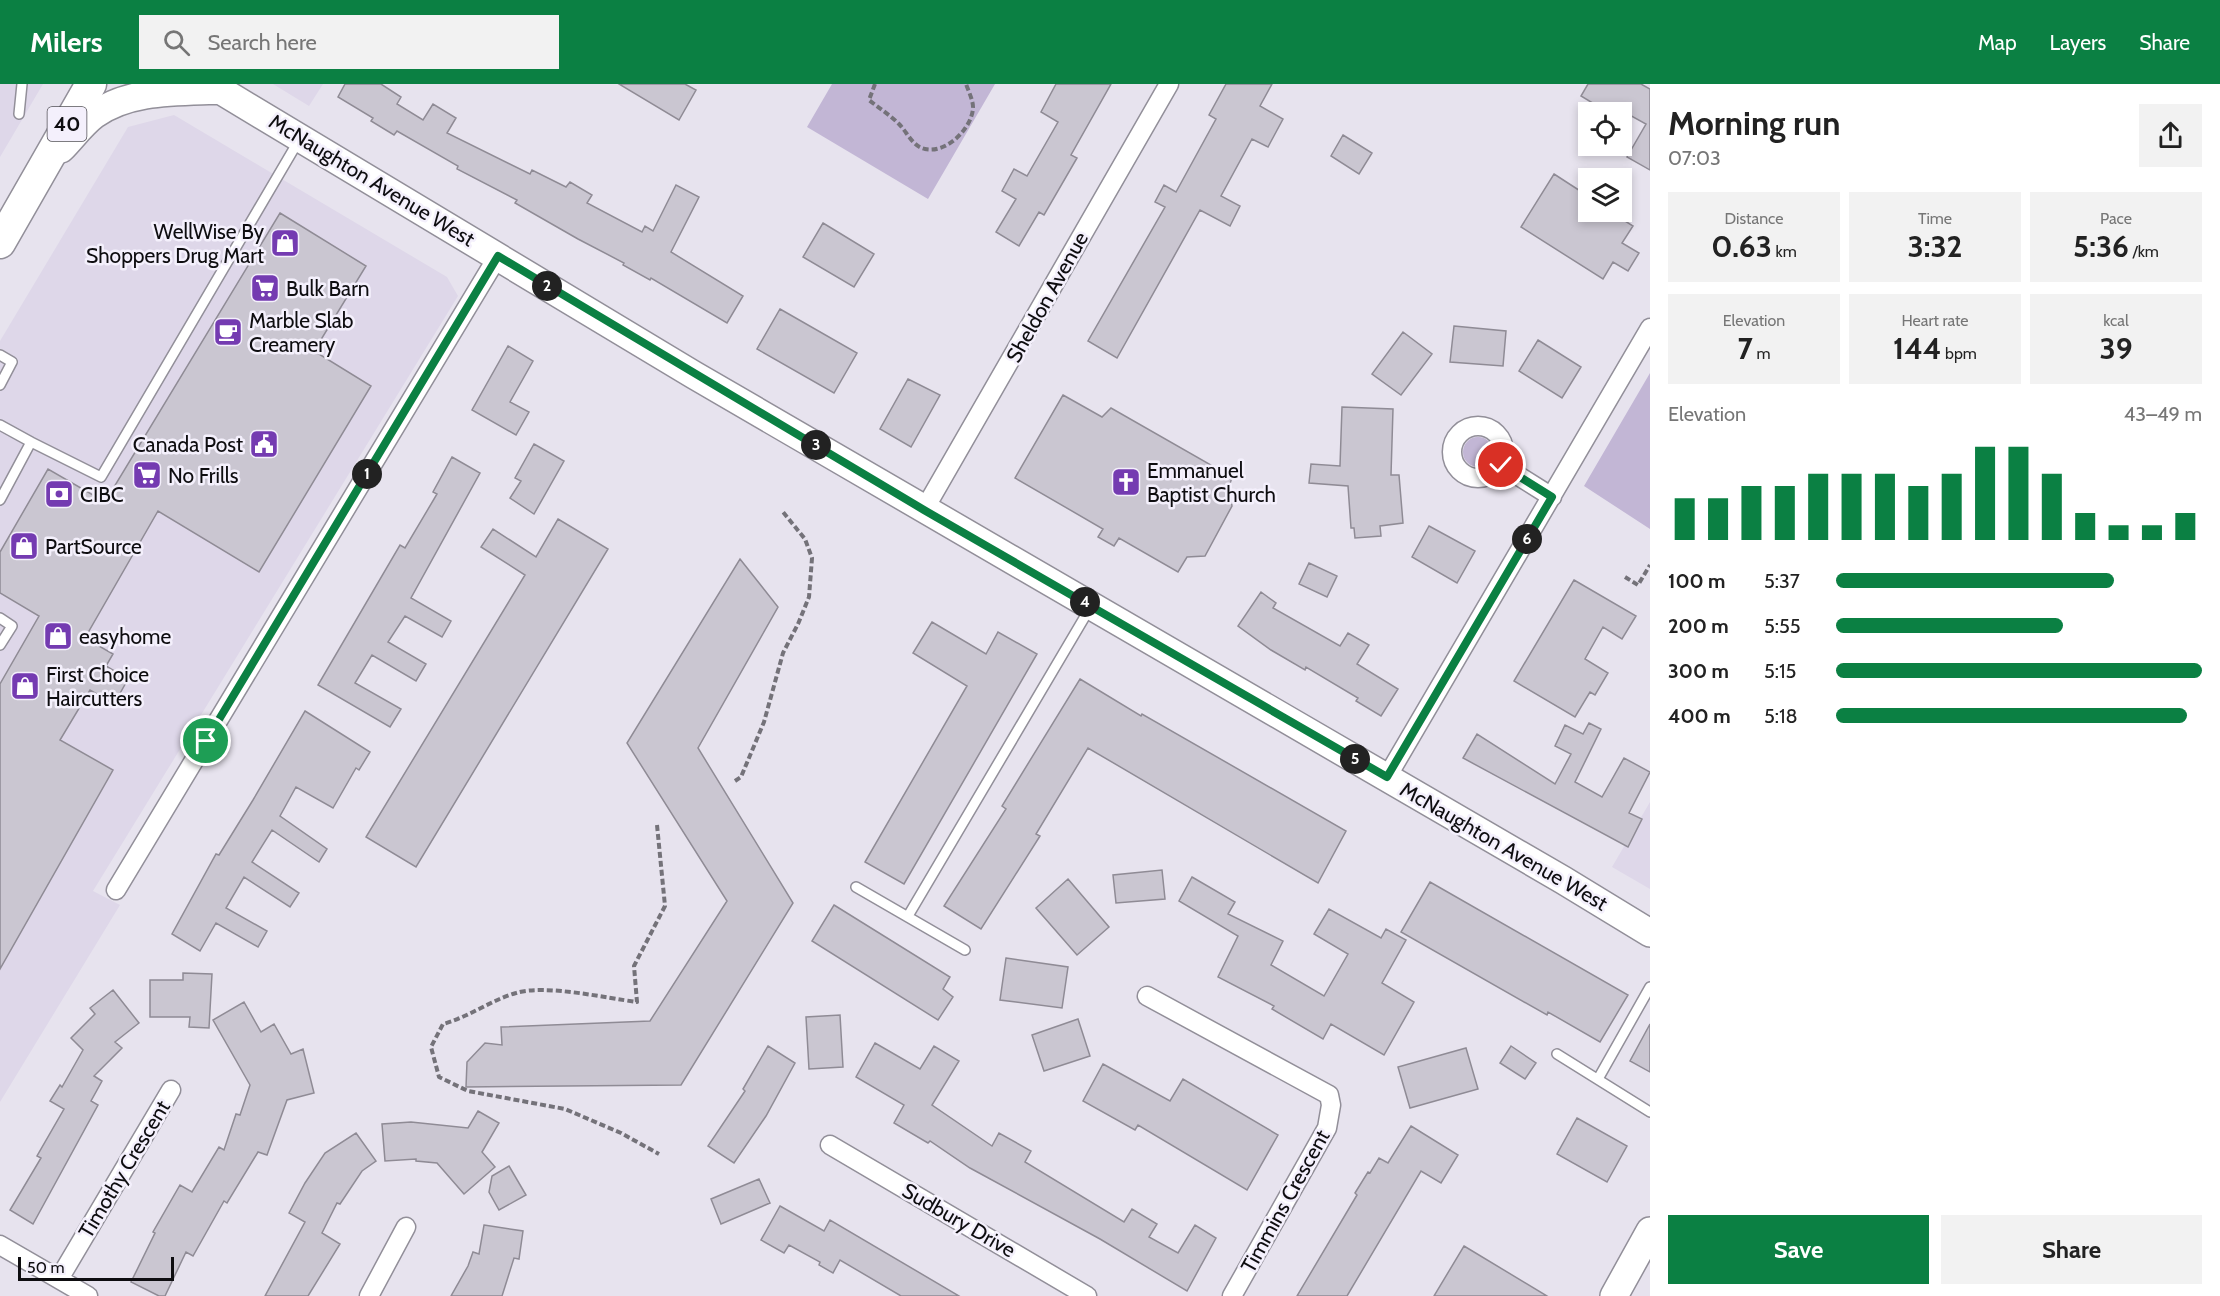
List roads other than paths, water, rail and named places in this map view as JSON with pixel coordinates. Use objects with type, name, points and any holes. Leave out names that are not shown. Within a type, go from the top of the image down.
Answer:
[{"type":"main road","name":"40","points":[[0,243],[91,84]]},
{"type":"main road","points":[[45,165],[94,115],[124,100],[216,87]]},
{"type":"main road","name":"McNaughton Avenue West","points":[[216,87],[924,510],[1387,777],[1650,933]]},
{"type":"main road","points":[[1614,1296],[1650,1231]]},
{"type":"street","name":"Sheldon Avenue","points":[[924,510],[1169,84]]},
{"type":"street","points":[[116,890],[498,256]]},
{"type":"street","points":[[1387,777],[1650,328]]},
{"type":"street","points":[[1501,465],[1552,497]]},
{"type":"street","name":"Timmins Crescent","points":[[1147,996],[1329,1095],[1332,1106],[1327,1128],[1232,1296]]},
{"type":"street","name":"Timothy Crescent","points":[[59,1279],[171,1090]]},
{"type":"street","name":"Sudbury Drive","points":[[830,1145],[1087,1296]]},
{"type":"street","points":[[369,1296],[406,1227]]},
{"type":"street","points":[[0,1245],[88,1296]]},
{"type":"lane","points":[[19,114],[22,84]]},
{"type":"lane","points":[[0,425],[101,477],[301,138]]},
{"type":"lane","points":[[0,355],[12,362],[0,385]]},
{"type":"lane","points":[[0,500],[31,442]]},
{"type":"lane","points":[[908,916],[1091,606]]},
{"type":"lane","points":[[0,618],[12,626],[0,645]]},
{"type":"lane","points":[[856,887],[965,950]]},
{"type":"lane","points":[[1598,1078],[1650,987]]},
{"type":"lane","points":[[1557,1054],[1650,1112]]},
{"type":"place","name":"WellWise By Shoppers Drug Mart","points":[[285,243]]},
{"type":"place","name":"Bulk Barn","points":[[265,288]]},
{"type":"place","name":"Marble Slab Creamery","points":[[228,332]]},
{"type":"place","name":"Canada Post","points":[[264,444]]},
{"type":"place","name":"No Frills","points":[[147,475]]},
{"type":"place","name":"Emmanuel Baptist Church","points":[[1126,482]]},
{"type":"place","name":"CIBC","points":[[59,494]]},
{"type":"place","name":"PartSource","points":[[24,546]]},
{"type":"place","name":"easyhome","points":[[58,636]]},
{"type":"place","name":"First Choice Haircutters","points":[[25,686]]}]
